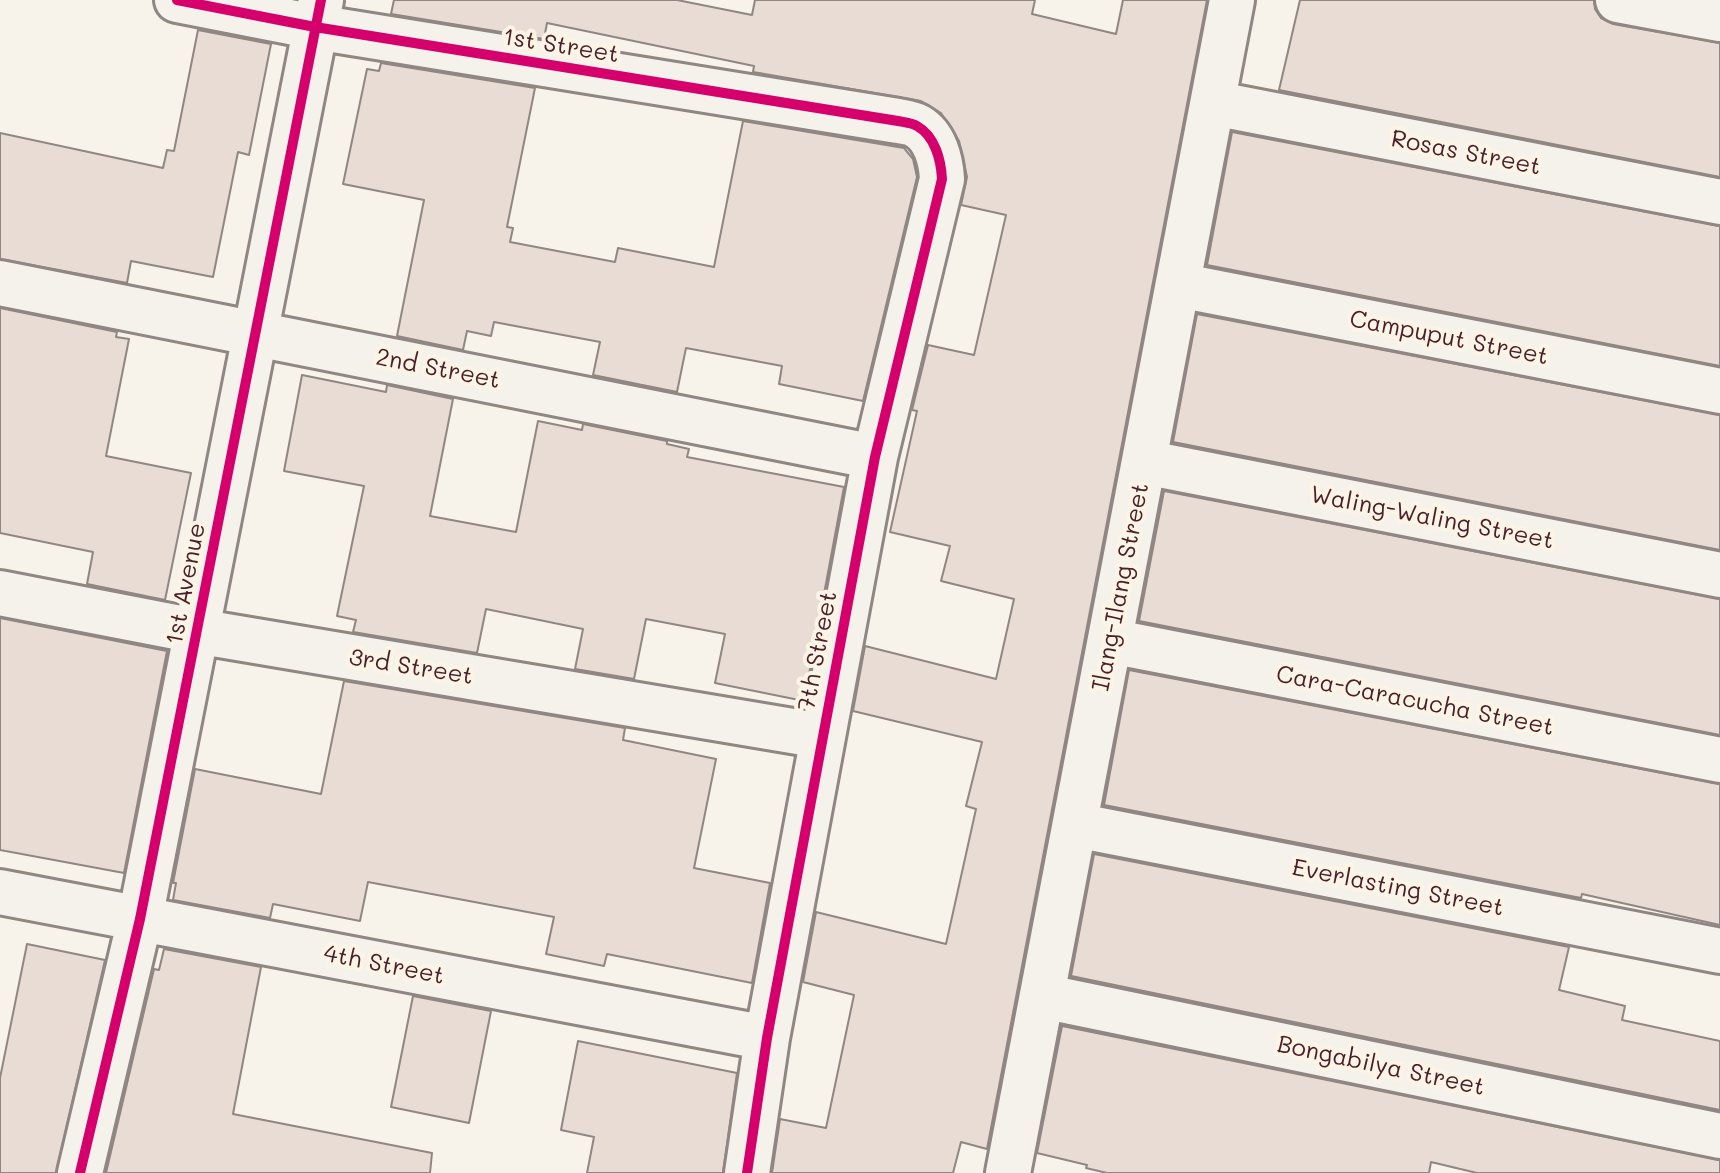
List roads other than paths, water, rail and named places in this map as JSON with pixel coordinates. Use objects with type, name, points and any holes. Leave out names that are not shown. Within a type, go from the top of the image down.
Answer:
[{"type":"street","name":"1st Street","points":[[177,0],[318,13],[898,121],[918,126],[932,142]]},
{"type":"street","name":"Ilang-Ilang Street","points":[[1008,1173],[1232,0]]},
{"type":"street","points":[[1618,0],[1720,19]]},
{"type":"street","name":"1st Avenue","points":[[80,1173],[140,919],[318,13]]},
{"type":"street","name":"Rosas Street","points":[[1213,103],[1720,202]]},
{"type":"street","name":"7th Street","points":[[747,1173],[767,1038],[875,457],[942,179],[941,159],[932,142]]},
{"type":"street","name":"2nd Street","points":[[0,283],[875,457]]},
{"type":"street","name":"Campuput Street","points":[[1178,285],[1720,391]]},
{"type":"street","name":"Waling-Waling Street","points":[[1144,462],[1720,575]]},
{"type":"street","name":"3rd Street","points":[[0,593],[196,631],[822,736]]},
{"type":"street","name":"Cara-Caracucha Street","points":[[1110,641],[1720,760]]},
{"type":"street","name":"Everlasting Street","points":[[1075,825],[1720,951]]},
{"type":"street","name":"4th Street","points":[[0,892],[767,1038]]},
{"type":"street","name":"Bongabilya Street","points":[[1042,996],[1720,1136]]}]
